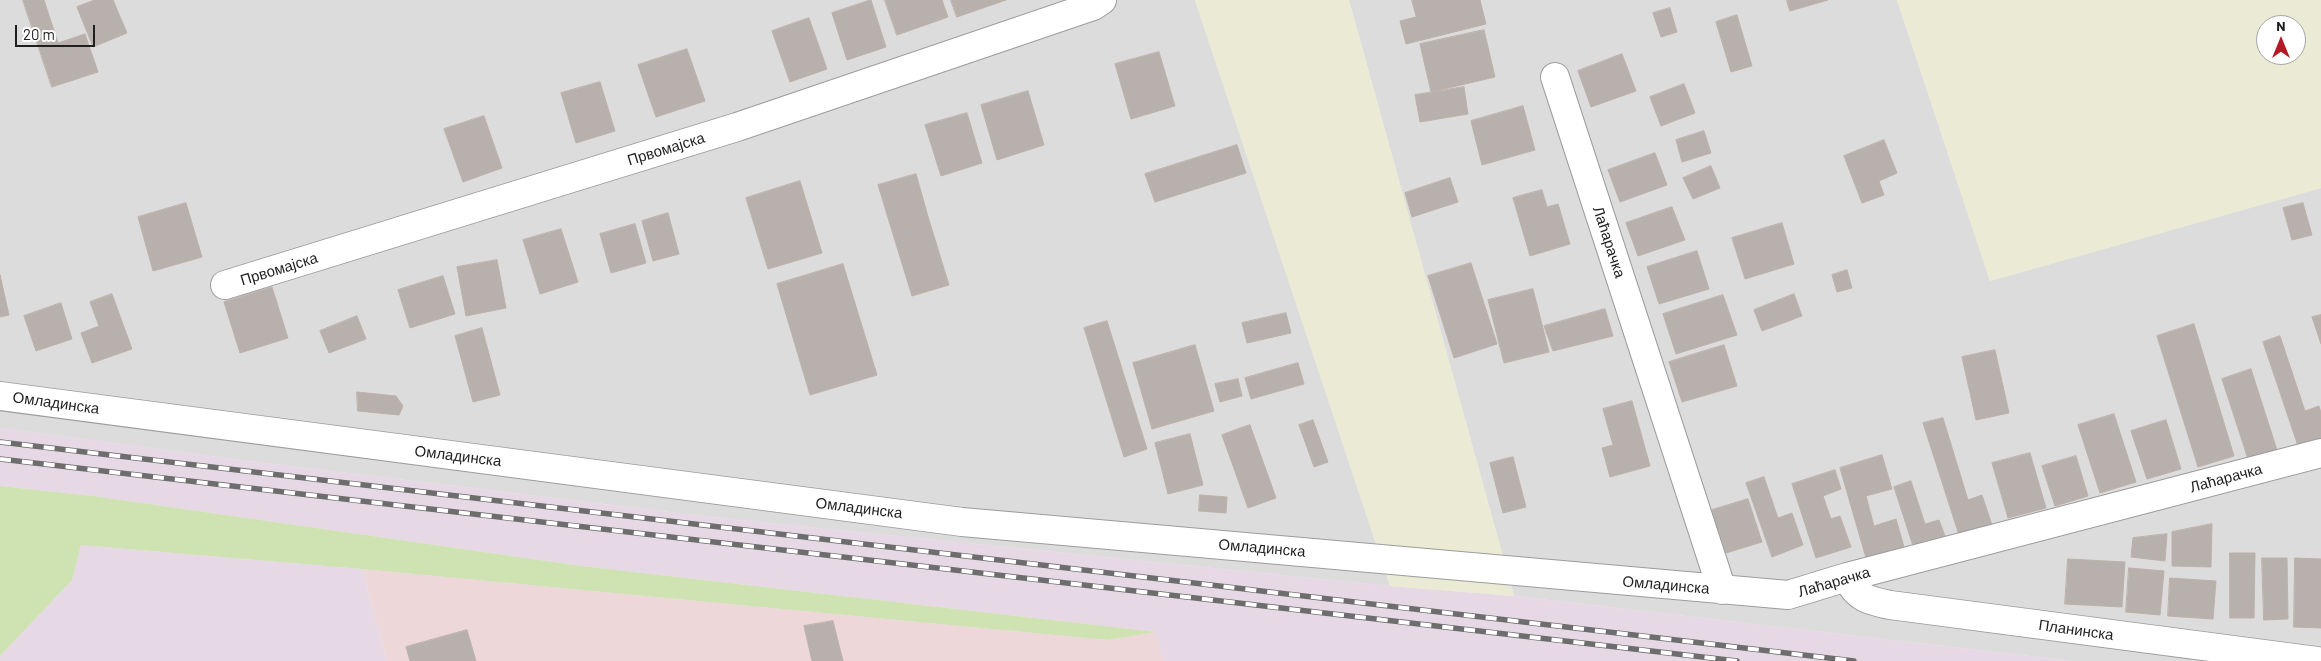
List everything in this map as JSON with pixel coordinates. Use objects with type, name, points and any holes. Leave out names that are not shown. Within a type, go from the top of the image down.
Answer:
[{"type":"street","name":"Првомајска","points":[[225,285],[737,127],[1093,6],[1102,0]]},
{"type":"street","name":"Лаћарачка","points":[[1555,77],[1722,590],[1788,596],[1847,577],[2321,453]]},
{"type":"street","name":"Омладинска","points":[[0,396],[962,522],[1722,590]]},
{"type":"street","name":"Планинска","points":[[1847,577],[1854,590],[1863,598],[1890,605],[2317,661]]},
{"type":"shaded area","points":[[0,0],[1195,0],[1390,586],[720,518],[240,460],[0,428]]},
{"type":"shaded area","points":[[1349,0],[1897,0],[1990,281],[2321,188],[2321,661],[2072,661],[1514,596]]},
{"type":"shaded area","points":[[0,428],[240,460],[720,518],[1390,586],[1514,596],[2072,661],[1163,661],[1155,632],[581,566],[93,496],[0,486]]},
{"type":"shaded area","points":[[81,545],[362,569],[387,661],[0,661],[0,656],[72,580]]},
{"type":"shaded area","points":[[362,569],[1108,640],[1156,632],[1163,661],[387,661]]},
{"type":"green space","points":[[1195,0],[1349,0],[1514,596],[1390,586]]},
{"type":"green space","points":[[1897,0],[2321,0],[2321,188],[1990,281]]},
{"type":"green space","points":[[0,486],[93,496],[581,566],[1156,632],[1108,640],[362,569],[81,545],[72,580],[0,656]]},
{"type":"building","points":[[23,0],[44,0],[58,43],[85,34],[98,72],[52,87]]},
{"type":"building","points":[[95,0],[113,0],[127,33],[93,47],[77,7]]},
{"type":"building","points":[[871,0],[886,47],[847,60],[832,13]]},
{"type":"building","points":[[885,0],[942,0],[948,17],[897,35]]},
{"type":"building","points":[[951,0],[1006,0],[957,17]]},
{"type":"building","points":[[1412,0],[1480,0],[1486,24],[1406,44],[1400,21],[1416,17]]},
{"type":"building","points":[[1787,0],[1828,0],[1790,11]]},
{"type":"building","points":[[1670,8],[1677,32],[1661,37],[1653,13]]},
{"type":"building","points":[[1737,15],[1752,66],[1731,72],[1716,22]]},
{"type":"building","points":[[809,18],[827,69],[790,82],[772,31]]},
{"type":"building","points":[[1484,30],[1495,77],[1431,92],[1420,44]]},
{"type":"building","points":[[687,49],[705,101],[656,117],[638,65]]},
{"type":"building","points":[[1159,52],[1175,106],[1131,119],[1115,64]]},
{"type":"building","points":[[1622,54],[1636,91],[1591,107],[1578,71]]},
{"type":"building","points":[[600,82],[615,131],[576,143],[561,93]]},
{"type":"building","points":[[1684,84],[1695,113],[1661,126],[1650,97]]},
{"type":"building","points":[[1464,87],[1468,114],[1420,122],[1415,95]]},
{"type":"building","points":[[1028,91],[1044,145],[997,160],[981,105]]},
{"type":"building","points":[[1523,106],[1535,150],[1482,165],[1471,121]]},
{"type":"building","points":[[967,113],[982,163],[941,176],[925,125]]},
{"type":"building","points":[[484,116],[502,168],[463,182],[444,129]]},
{"type":"building","points":[[1704,131],[1711,153],[1682,162],[1676,140]]},
{"type":"building","points":[[1884,140],[1897,173],[1879,181],[1884,195],[1862,203],[1844,156]]},
{"type":"building","points":[[1237,145],[1246,173],[1155,202],[1145,174]]},
{"type":"building","points":[[1655,153],[1667,185],[1620,202],[1608,170]]},
{"type":"building","points":[[1711,166],[1720,188],[1693,199],[1683,178]]},
{"type":"building","points":[[916,174],[929,220],[892,231],[878,185]]},
{"type":"building","points":[[1450,178],[1458,202],[1412,217],[1405,193]]},
{"type":"building","points":[[800,181],[822,253],[768,269],[746,198]]},
{"type":"building","points":[[1542,190],[1547,207],[1558,204],[1570,244],[1530,256],[1513,198]]},
{"type":"building","points":[[186,203],[202,257],[153,271],[138,217]]},
{"type":"building","points":[[2303,203],[2312,235],[2292,240],[2283,208]]},
{"type":"building","points":[[1672,207],[1685,240],[1638,256],[1626,223]]},
{"type":"building","points":[[668,213],[679,254],[653,261],[642,221]]},
{"type":"building","points":[[929,220],[949,285],[912,296],[892,231]]},
{"type":"building","points":[[1782,223],[1794,264],[1745,279],[1732,238]]},
{"type":"building","points":[[635,224],[646,263],[611,273],[600,234]]},
{"type":"building","points":[[561,229],[578,282],[540,294],[523,240]]},
{"type":"building","points":[[1697,251],[1709,289],[1659,304],[1647,267]]},
{"type":"building","points":[[497,260],[506,308],[466,316],[457,267]]},
{"type":"building","points":[[1471,263],[1497,344],[1454,358],[1428,276]]},
{"type":"building","points":[[843,264],[877,375],[810,395],[777,284]]},
{"type":"building","points":[[1847,270],[1852,288],[1837,292],[1832,275]]},
{"type":"building","points":[[0,275],[9,315],[0,317]]},
{"type":"building","points":[[443,276],[455,314],[410,328],[398,290]]},
{"type":"building","points":[[272,287],[288,338],[240,353],[224,302]]},
{"type":"building","points":[[1533,289],[1549,352],[1504,363],[1488,300]]},
{"type":"building","points":[[112,294],[132,349],[92,363],[81,333],[99,326],[90,302]]},
{"type":"building","points":[[1794,294],[1802,316],[1762,331],[1754,310]]},
{"type":"building","points":[[1723,295],[1737,335],[1676,354],[1663,314]]},
{"type":"building","points":[[61,303],[72,339],[36,351],[24,316]]},
{"type":"building","points":[[1605,309],[1613,336],[1553,351],[1544,326]]},
{"type":"building","points":[[1286,313],[1291,333],[1247,343],[1242,323]]},
{"type":"building","points":[[2321,315],[2321,344],[2312,317]]},
{"type":"building","points":[[357,316],[366,339],[329,353],[320,331]]},
{"type":"building","points":[[1107,321],[1147,449],[1124,457],[1084,328]]},
{"type":"building","points":[[2194,324],[2234,456],[2198,467],[2157,336]]},
{"type":"building","points":[[482,328],[500,395],[473,402],[455,336]]},
{"type":"building","points":[[2280,336],[2305,411],[2319,406],[2321,413],[2321,442],[2299,449],[2263,342]]},
{"type":"building","points":[[1195,345],[1214,411],[1152,429],[1133,363]]},
{"type":"building","points":[[1724,345],[1737,386],[1682,402],[1669,362]]},
{"type":"building","points":[[1995,350],[2009,413],[1976,420],[1962,357]]},
{"type":"building","points":[[1298,363],[1304,384],[1251,399],[1245,378]]},
{"type":"building","points":[[2251,369],[2277,450],[2248,459],[2222,379]]},
{"type":"building","points":[[1238,379],[1242,396],[1220,402],[1215,384]]},
{"type":"building","points":[[357,392],[396,396],[403,406],[399,415],[358,411]]},
{"type":"building","points":[[1632,401],[1650,466],[1610,477],[1602,448],[1613,445],[1603,409]]},
{"type":"building","points":[[2114,414],[2136,482],[2100,493],[2078,425]]},
{"type":"building","points":[[1943,418],[1968,500],[1982,495],[1992,525],[1959,535],[1923,423]]},
{"type":"building","points":[[1313,420],[1328,462],[1314,467],[1299,425]]},
{"type":"building","points":[[2166,420],[2181,469],[2147,479],[2131,431]]},
{"type":"building","points":[[1250,425],[1276,498],[1248,508],[1222,435]]},
{"type":"building","points":[[1190,434],[1203,485],[1168,494],[1155,443]]},
{"type":"building","points":[[2030,453],[2046,508],[2008,518],[1992,463]]},
{"type":"building","points":[[1882,455],[1892,489],[1866,496],[1874,526],[1896,519],[1904,547],[1866,558],[1840,468]]},
{"type":"building","points":[[2076,456],[2088,496],[2055,506],[2042,466]]},
{"type":"building","points":[[1513,457],[1526,507],[1503,513],[1490,463]]},
{"type":"building","points":[[1835,470],[1841,489],[1823,496],[1831,519],[1840,516],[1851,547],[1816,558],[1792,484]]},
{"type":"building","points":[[1764,477],[1778,518],[1792,513],[1803,545],[1772,557],[1746,483]]},
{"type":"building","points":[[1911,481],[1925,524],[1939,520],[1945,536],[1913,546],[1894,487]]},
{"type":"building","points":[[1200,495],[1227,497],[1226,513],[1199,511]]},
{"type":"building","points":[[1748,499],[1762,542],[1726,553],[1712,510]]},
{"type":"building","points":[[2212,524],[2211,567],[2172,566],[2172,532]]},
{"type":"building","points":[[2167,534],[2165,561],[2131,557],[2133,538]]},
{"type":"building","points":[[2230,553],[2255,553],[2254,618],[2230,618]]},
{"type":"building","points":[[2262,558],[2287,558],[2288,619],[2264,620]]},
{"type":"building","points":[[2295,558],[2321,559],[2321,628],[2294,627]]},
{"type":"building","points":[[2068,559],[2125,562],[2122,607],[2065,604]]},
{"type":"building","points":[[2129,568],[2164,571],[2160,615],[2126,612]]},
{"type":"building","points":[[2170,578],[2216,581],[2213,619],[2168,616]]},
{"type":"building","points":[[833,621],[843,661],[812,661],[804,626]]},
{"type":"building","points":[[467,630],[476,661],[410,661],[406,647]]},
{"type":"railway","points":[[0,442],[1854,661]]},
{"type":"railway","points":[[0,459],[1737,661]]}]
